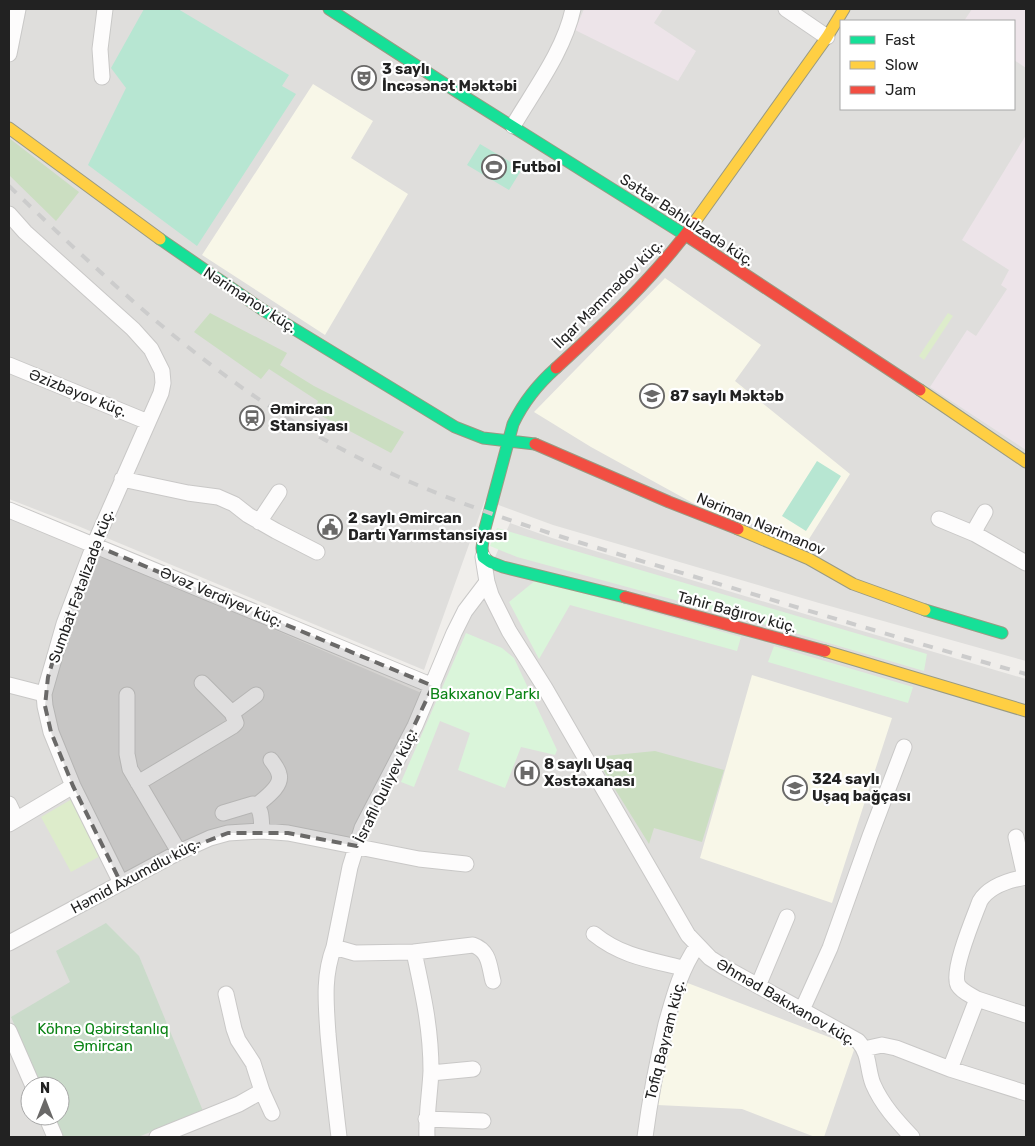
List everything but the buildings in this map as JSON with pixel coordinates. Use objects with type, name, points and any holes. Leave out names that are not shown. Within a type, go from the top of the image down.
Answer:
[{"type":"street","points":[[9,54],[18,9]]},
{"type":"street","points":[[102,77],[100,49],[105,9]]},
{"type":"street","name":"Səttar Bəhlulzadə küç.","points":[[329,9],[686,236],[1026,462]]},
{"type":"street","points":[[512,126],[557,50],[574,9]]},
{"type":"street","points":[[786,9],[827,36]]},
{"type":"street","name":"İlqar Məmmədov küç.","points":[[483,557],[482,542],[516,415],[545,378],[598,329],[662,264],[686,236],[844,9]]},
{"type":"street","name":"Nərimanov küç.","points":[[9,128],[166,245],[263,310],[455,427],[483,438],[509,439]]},
{"type":"street","name":"Sumbat Fətəlizadə küç.","points":[[9,214],[25,232],[133,329],[151,349],[162,371],[163,383],[160,393],[94,545],[64,624],[44,694],[51,732],[73,786],[121,883]]},
{"type":"street","name":"Əzizbəyov küç.","points":[[9,365],[148,422]]},
{"type":"street","name":"Nəriman Nərimanov","points":[[509,439],[537,444],[669,502],[773,543],[853,584],[908,605],[1002,633]]},
{"type":"street","points":[[122,479],[188,493],[218,497],[234,504],[259,522],[317,552]]},
{"type":"street","points":[[259,522],[279,492]]},
{"type":"street","name":"Əvəz Verdiyev küç.","points":[[9,510],[433,686]]},
{"type":"street","points":[[976,534],[977,526],[985,512]]},
{"type":"street","points":[[939,520],[976,534],[1026,563]]},
{"type":"street","name":"Əhməd Bakıxanov küç.","points":[[483,557],[487,582],[508,631],[545,688],[679,922],[710,958],[858,1041],[868,1057],[870,1076],[881,1100],[894,1118],[912,1137]]},
{"type":"street","name":"Tahir Bağırov küç.","points":[[483,557],[503,567],[577,584],[823,651],[1026,711]]},
{"type":"street","name":"İsrafil Quliyev küç.","points":[[339,1137],[329,1051],[325,992],[326,977],[350,867],[366,822],[402,754],[433,686],[454,632],[465,611],[487,582]]},
{"type":"street","points":[[138,783],[234,726],[236,723],[232,713],[202,683]]},
{"type":"street","points":[[9,685],[44,694]]},
{"type":"street","points":[[127,695],[127,754],[130,769],[179,852]]},
{"type":"street","points":[[232,713],[256,695]]},
{"type":"street","points":[[802,1010],[830,948],[904,747]]},
{"type":"street","points":[[223,813],[253,804],[257,805],[278,786],[280,774],[271,760]]},
{"type":"street","points":[[9,804],[13,822],[73,786]]},
{"type":"street","points":[[257,805],[260,808],[262,831]]},
{"type":"street","name":"Həmid Axumdlu küç.","points":[[9,943],[179,852],[210,838],[228,833],[262,831],[288,833],[434,861],[466,864]]},
{"type":"street","points":[[1016,837],[1026,877],[984,893],[956,974],[958,984],[964,991],[977,999],[1026,1015]]},
{"type":"street","points":[[758,986],[787,917]]},
{"type":"street","points":[[594,934],[613,948],[625,953],[683,968]]},
{"type":"street","points":[[334,947],[355,954],[414,952],[474,945],[486,953],[493,981]]},
{"type":"street","name":"Tofiq Bayram küç.","points":[[645,1137],[654,1072],[675,990],[683,968],[698,946]]},
{"type":"street","points":[[414,952],[428,1012],[431,1073],[426,1120],[427,1137]]},
{"type":"street","points":[[226,994],[238,1040],[253,1063],[262,1091],[272,1113]]},
{"type":"street","points":[[950,1069],[977,999]]},
{"type":"street","points":[[9,1031],[29,1076]]},
{"type":"street","points":[[864,1048],[882,1045],[896,1048],[950,1069],[1026,1093]]},
{"type":"street","points":[[431,1073],[473,1069]]},
{"type":"street","points":[[156,1137],[239,1104],[262,1091]]},
{"type":"street","points":[[426,1120],[483,1121]]},
{"type":"highlighted area","points":[[94,545],[433,686],[357,846],[288,833],[228,833],[179,852],[121,883],[73,786],[51,732],[45,706],[48,677],[64,624]]},
{"type":"shaded area","points":[[9,9],[1026,9],[1026,661],[553,525],[485,500],[424,670],[9,499]]},
{"type":"shaded area","points":[[584,9],[663,9],[654,23],[696,51],[678,81],[575,30]]},
{"type":"shaded area","points":[[972,9],[1026,9],[1026,68],[1015,61],[1015,20],[965,20]]},
{"type":"shaded area","points":[[313,84],[373,121],[351,158],[408,194],[325,335],[202,255]]},
{"type":"shaded area","points":[[1026,135],[1026,450],[930,387],[967,330],[976,336],[1007,289],[1001,285],[1009,270],[962,240]]},
{"type":"shaded area","name":"87 saylı Məktəb","points":[[665,278],[761,345],[735,381],[850,474],[809,539],[711,513],[591,447],[534,412]]},
{"type":"shaded area","points":[[9,519],[80,546],[433,698],[510,523],[552,538],[1026,679],[1026,1137],[9,1137]]},
{"type":"shaded area","name":"324 saylı Uşaq bağçası","points":[[752,675],[892,718],[832,903],[700,858]]},
{"type":"shaded area","points":[[685,982],[855,1047],[824,1137],[815,1137],[742,1109],[657,1105]]},
{"type":"green space","points":[[144,9],[178,9],[289,75],[282,86],[296,94],[197,246],[88,165],[126,88],[111,68]]},
{"type":"green space","points":[[9,138],[79,192],[56,221],[9,175]]},
{"type":"green space","name":"Futbol","points":[[480,144],[522,169],[509,190],[467,165]]},
{"type":"green space","points":[[210,313],[287,353],[280,365],[314,386],[404,432],[391,453],[314,412],[318,401],[269,369],[261,379],[194,332]]},
{"type":"green space","points":[[948,313],[953,316],[924,360],[919,356]]},
{"type":"green space","points":[[817,461],[841,476],[806,531],[782,516]]},
{"type":"green space","points":[[497,528],[927,654],[924,671],[774,627],[517,557],[490,546]]},
{"type":"green space","points":[[536,580],[741,637],[737,651],[570,605],[539,659],[509,602]]},
{"type":"green space","name":"Bakıxanov Parkı","points":[[466,633],[502,648],[514,658],[557,750],[555,755],[521,747],[505,788],[458,770],[470,733],[440,721],[414,787],[401,782]]},
{"type":"green space","points":[[774,646],[913,687],[908,703],[768,662]]},
{"type":"green space","points":[[655,751],[724,770],[702,842],[654,828],[649,844],[595,757]]},
{"type":"green space","points":[[72,799],[102,855],[71,872],[41,817]]},
{"type":"green space","name":"Köhnə Qəbirstanlıq Əmircan","points":[[106,923],[139,956],[203,1111],[138,1137],[63,1137],[58,1126],[70,1126],[70,1076],[37,1076],[11,1017],[70,982],[56,951]]},
{"type":"railway","points":[[9,186],[121,291],[199,356],[240,387],[283,415],[368,463],[453,499],[540,530],[1026,674]]},
{"type":"traffic: fast","points":[[329,9],[690,238]]},
{"type":"traffic: fast","points":[[160,239],[263,310],[455,427],[483,438],[535,444]]},
{"type":"traffic: fast","points":[[556,368],[532,394],[513,424],[484,532],[483,557],[503,567],[625,597]]},
{"type":"traffic: fast","points":[[925,610],[1002,633]]},
{"type":"traffic: slow","points":[[694,223],[827,37],[844,9]]},
{"type":"traffic: slow","points":[[9,128],[160,239]]},
{"type":"traffic: slow","points":[[920,390],[1026,462]]},
{"type":"traffic: slow","points":[[738,529],[809,559],[853,584],[925,610]]},
{"type":"traffic: slow","points":[[825,651],[1026,711]]},
{"type":"traffic: jam","points":[[556,368],[646,281],[694,223]]},
{"type":"traffic: jam","points":[[690,238],[920,390]]},
{"type":"traffic: jam","points":[[535,444],[669,502],[738,529]]},
{"type":"traffic: jam","points":[[625,597],[825,651]]},
{"type":"place","name":"3 saylı İncəsənət Məktəbi","points":[[364,78]]},
{"type":"place","name":"Futbol","points":[[494,167]]},
{"type":"place","name":"87 saylı Məktəb","points":[[652,396]]},
{"type":"place","name":"Əmircan Stansiyası","points":[[252,418]]},
{"type":"place","name":"2 saylı Əmircan Dartı Yarımstansiyası","points":[[330,527]]},
{"type":"place","name":"8 saylı Uşaq Xəstəxanası","points":[[527,773]]},
{"type":"place","name":"324 saylı Uşaq bağçası","points":[[795,788]]}]
